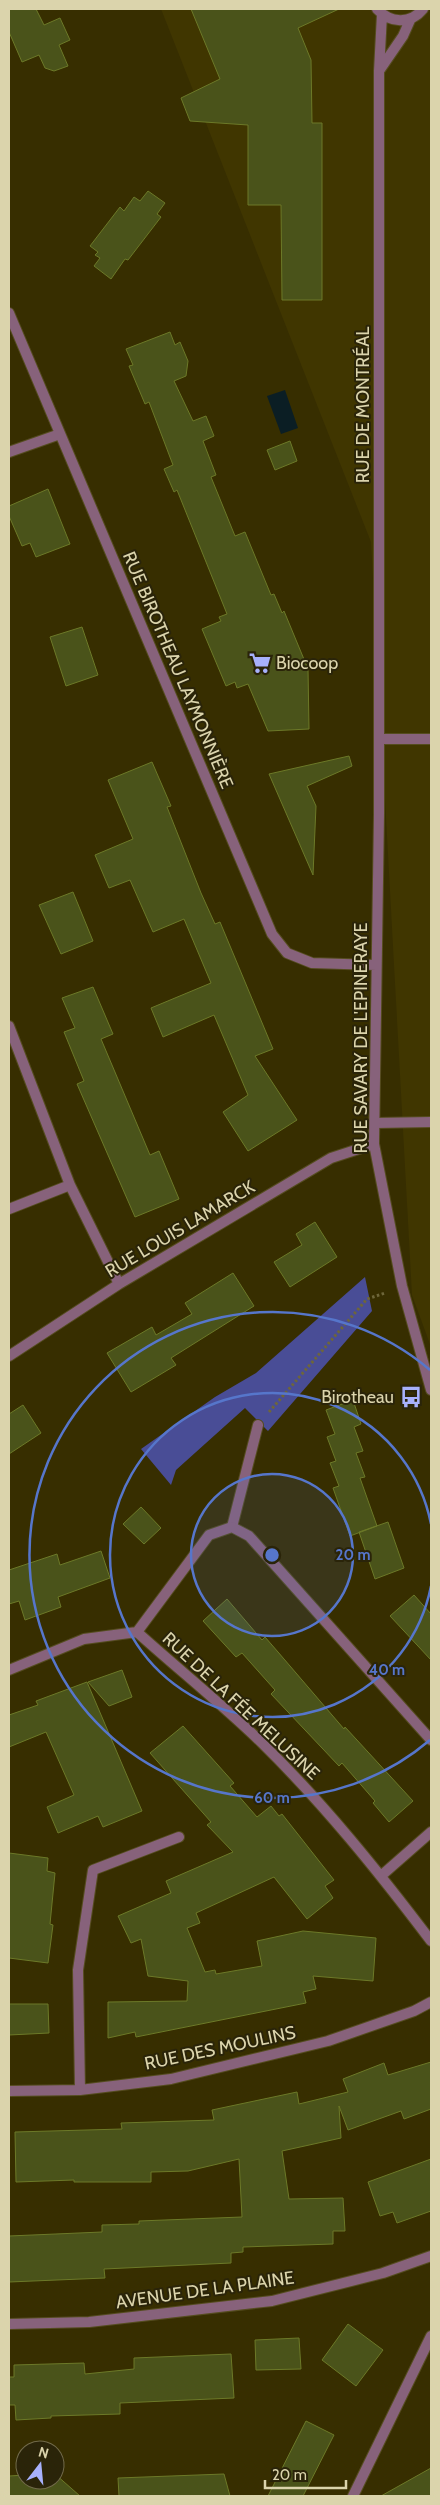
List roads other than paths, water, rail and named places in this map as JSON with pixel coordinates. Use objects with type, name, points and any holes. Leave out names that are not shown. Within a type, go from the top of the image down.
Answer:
[{"type":"street","points":[[379,71],[403,36],[411,18],[423,9]]},
{"type":"street","points":[[380,11],[396,20],[411,18]]},
{"type":"street","name":"RUE DE MONTRÉAL","points":[[379,739],[380,11]]},
{"type":"street","name":"RUE BIROTHEAU LAYMONNIÈRE","points":[[9,313],[272,934],[287,953],[312,963],[376,965]]},
{"type":"street","points":[[9,452],[60,434]]},
{"type":"street","points":[[379,739],[431,739]]},
{"type":"street","name":"RUE SAVARY DE L'EPINERAYE","points":[[379,739],[374,1144],[402,1286],[431,1390]]},
{"type":"street","points":[[9,1026],[70,1185],[119,1284]]},
{"type":"street","points":[[375,1123],[431,1122]]},
{"type":"street","name":"RUE LOUIS LAMARCK","points":[[9,1356],[119,1284],[331,1158],[374,1144]]},
{"type":"street","points":[[9,1209],[70,1185]]},
{"type":"street","points":[[258,1425],[232,1528],[249,1536],[431,1740]]},
{"type":"street","name":"RUE DE LA FÉE MELUSINE","points":[[232,1528],[209,1535],[137,1632],[260,1741],[319,1802],[382,1876],[431,1941]]},
{"type":"street","points":[[9,1670],[84,1640],[137,1632]]},
{"type":"street","points":[[382,1876],[431,1832]]},
{"type":"street","points":[[80,2090],[78,1970],[92,1870],[179,1837]]},
{"type":"street","name":"RUE DES MOULINS","points":[[9,2091],[80,2090],[171,2079],[328,2041],[414,2011],[431,2002]]},
{"type":"street","name":"AVENUE DE LA PLAINE","points":[[9,2324],[89,2322],[272,2301],[383,2273],[431,2256]]},
{"type":"street","points":[[353,2496],[431,2336]]},
{"type":"water","points":[[285,390],[298,428],[281,434],[267,396]]},
{"type":"place","name":"Biocoop","points":[[260,663]]},
{"type":"place","name":"Birotheau","points":[[411,1397]]}]
